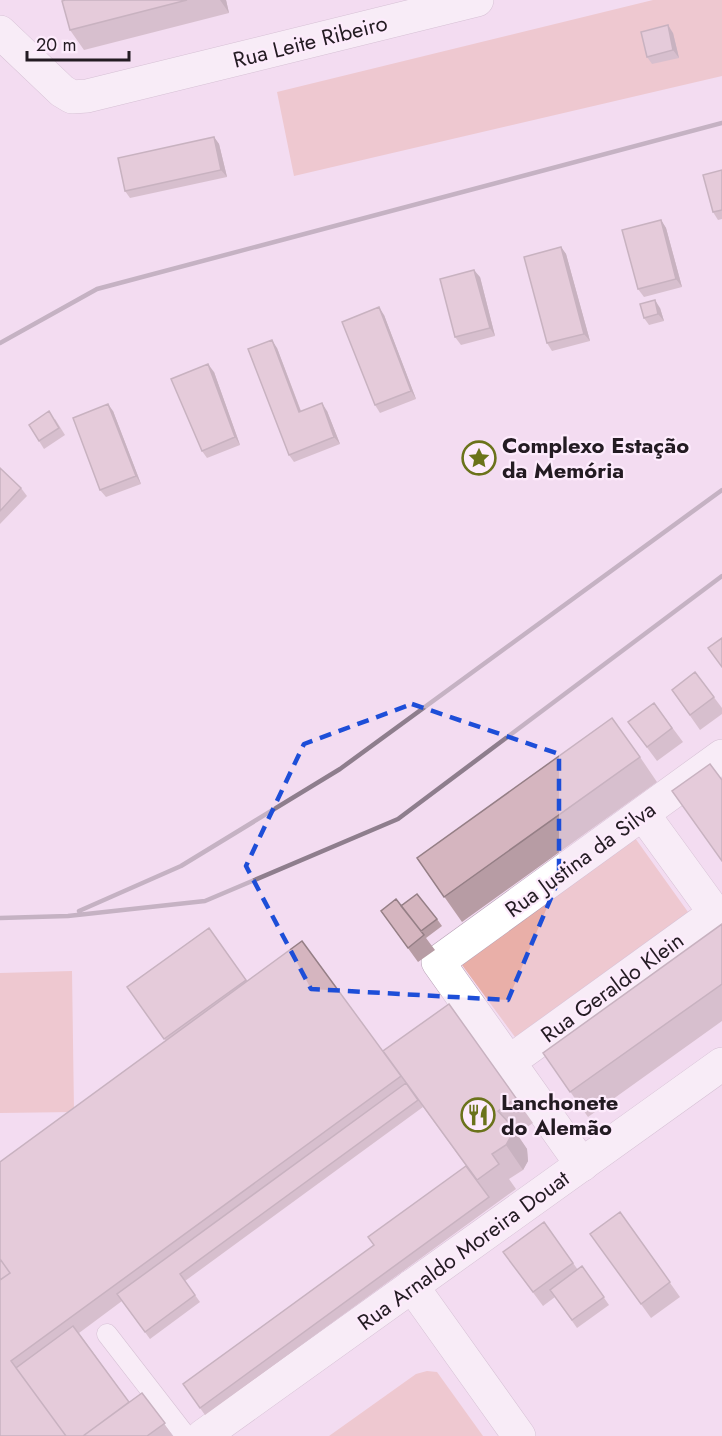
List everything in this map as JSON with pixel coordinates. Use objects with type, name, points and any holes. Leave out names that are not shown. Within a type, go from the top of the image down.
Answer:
[{"type":"street","name":"Rua Leite Ribeiro","points":[[0,32],[62,91],[72,97],[87,96],[477,0]]},
{"type":"street","name":"Rua Justina da Silva","points":[[509,1062],[438,962],[722,756]]},
{"type":"street","name":"Rua Geraldo Klein","points":[[509,1062],[715,913],[643,814]]},
{"type":"street","points":[[509,1062],[582,1165]]},
{"type":"street","name":"Rua Arnaldo Moreira Douat","points":[[203,1436],[722,1064]]},
{"type":"street","points":[[412,1286],[519,1436]]},
{"type":"lane","points":[[107,1334],[186,1436]]},
{"type":"highlighted area","points":[[412,704],[559,754],[559,879],[508,1000],[311,989],[246,866],[304,744]]},
{"type":"shaded area","points":[[653,0],[722,0],[722,76],[294,176],[277,92]]},
{"type":"shaded area","points":[[635,838],[688,912],[515,1037],[462,965]]},
{"type":"shaded area","points":[[72,971],[74,1112],[0,1113],[0,973]]},
{"type":"shaded area","points":[[427,1371],[437,1372],[483,1436],[329,1436],[416,1374]]},
{"type":"building","points":[[187,0],[70,30],[62,1]]},
{"type":"building","points":[[668,25],[673,50],[647,57],[641,32]]},
{"type":"building","points":[[214,137],[221,170],[125,191],[118,158]]},
{"type":"building","points":[[722,170],[722,210],[713,212],[703,175]]},
{"type":"building","points":[[661,220],[676,279],[638,289],[622,230]]},
{"type":"building","points":[[561,247],[584,334],[547,343],[524,257]]},
{"type":"building","points":[[474,270],[490,328],[455,337],[440,279]]},
{"type":"building","points":[[655,300],[658,314],[644,318],[640,304]]},
{"type":"building","points":[[379,307],[411,391],[375,405],[342,322]]},
{"type":"building","points":[[272,340],[299,412],[322,403],[334,437],[289,455],[248,349]]},
{"type":"building","points":[[208,364],[235,437],[202,451],[171,379]]},
{"type":"building","points":[[108,404],[136,476],[100,490],[73,418]]},
{"type":"building","points":[[49,411],[59,428],[39,441],[29,425]]},
{"type":"building","points":[[0,468],[21,488],[0,511]]},
{"type":"building","points":[[722,638],[722,667],[708,648]]},
{"type":"building","points":[[695,672],[714,697],[690,715],[672,690]]},
{"type":"building","points":[[654,703],[672,728],[647,747],[628,722]]},
{"type":"building","points":[[612,718],[640,757],[444,897],[417,858]]},
{"type":"building","points":[[710,764],[722,780],[722,861],[672,791]]},
{"type":"building","points":[[417,894],[437,919],[421,931],[401,906]]},
{"type":"building","points":[[396,899],[424,935],[408,948],[381,911]]},
{"type":"building","points":[[722,924],[722,984],[570,1092],[543,1053]]},
{"type":"building","points":[[209,928],[246,980],[164,1039],[127,987]]},
{"type":"building","points":[[302,941],[401,1076],[11,1361],[66,1436],[0,1436],[0,1280],[10,1273],[0,1259],[0,1162]]},
{"type":"building","name":"Lanchonete do Alemão","points":[[449,1004],[516,1098],[498,1111],[510,1124],[511,1136],[506,1145],[492,1154],[499,1164],[477,1180],[383,1051]]},
{"type":"building","points":[[406,1083],[418,1100],[180,1274],[195,1295],[145,1332],[117,1294]]},
{"type":"building","points":[[466,1166],[489,1197],[200,1408],[183,1384],[374,1245],[368,1237]]},
{"type":"building","points":[[620,1212],[670,1282],[641,1304],[590,1234]]},
{"type":"building","points":[[544,1222],[573,1263],[533,1292],[503,1252]]},
{"type":"building","points":[[0,1259],[10,1273],[0,1280]]},
{"type":"building","points":[[582,1266],[604,1297],[572,1320],[550,1290]]},
{"type":"building","points":[[73,1326],[129,1402],[83,1436],[66,1436],[16,1368]]},
{"type":"building","points":[[142,1393],[165,1423],[147,1436],[83,1436]]},
{"type":"railway","points":[[0,343],[97,289],[722,123]]},
{"type":"railway","points":[[79,911],[181,866],[340,769],[722,490]]},
{"type":"railway","points":[[0,918],[68,916],[205,901],[398,819],[722,576]]},
{"type":"place","name":"Complexo Estação da Memória","points":[[479,458]]},
{"type":"place","name":"Lanchonete do Alemão","points":[[478,1115]]}]
